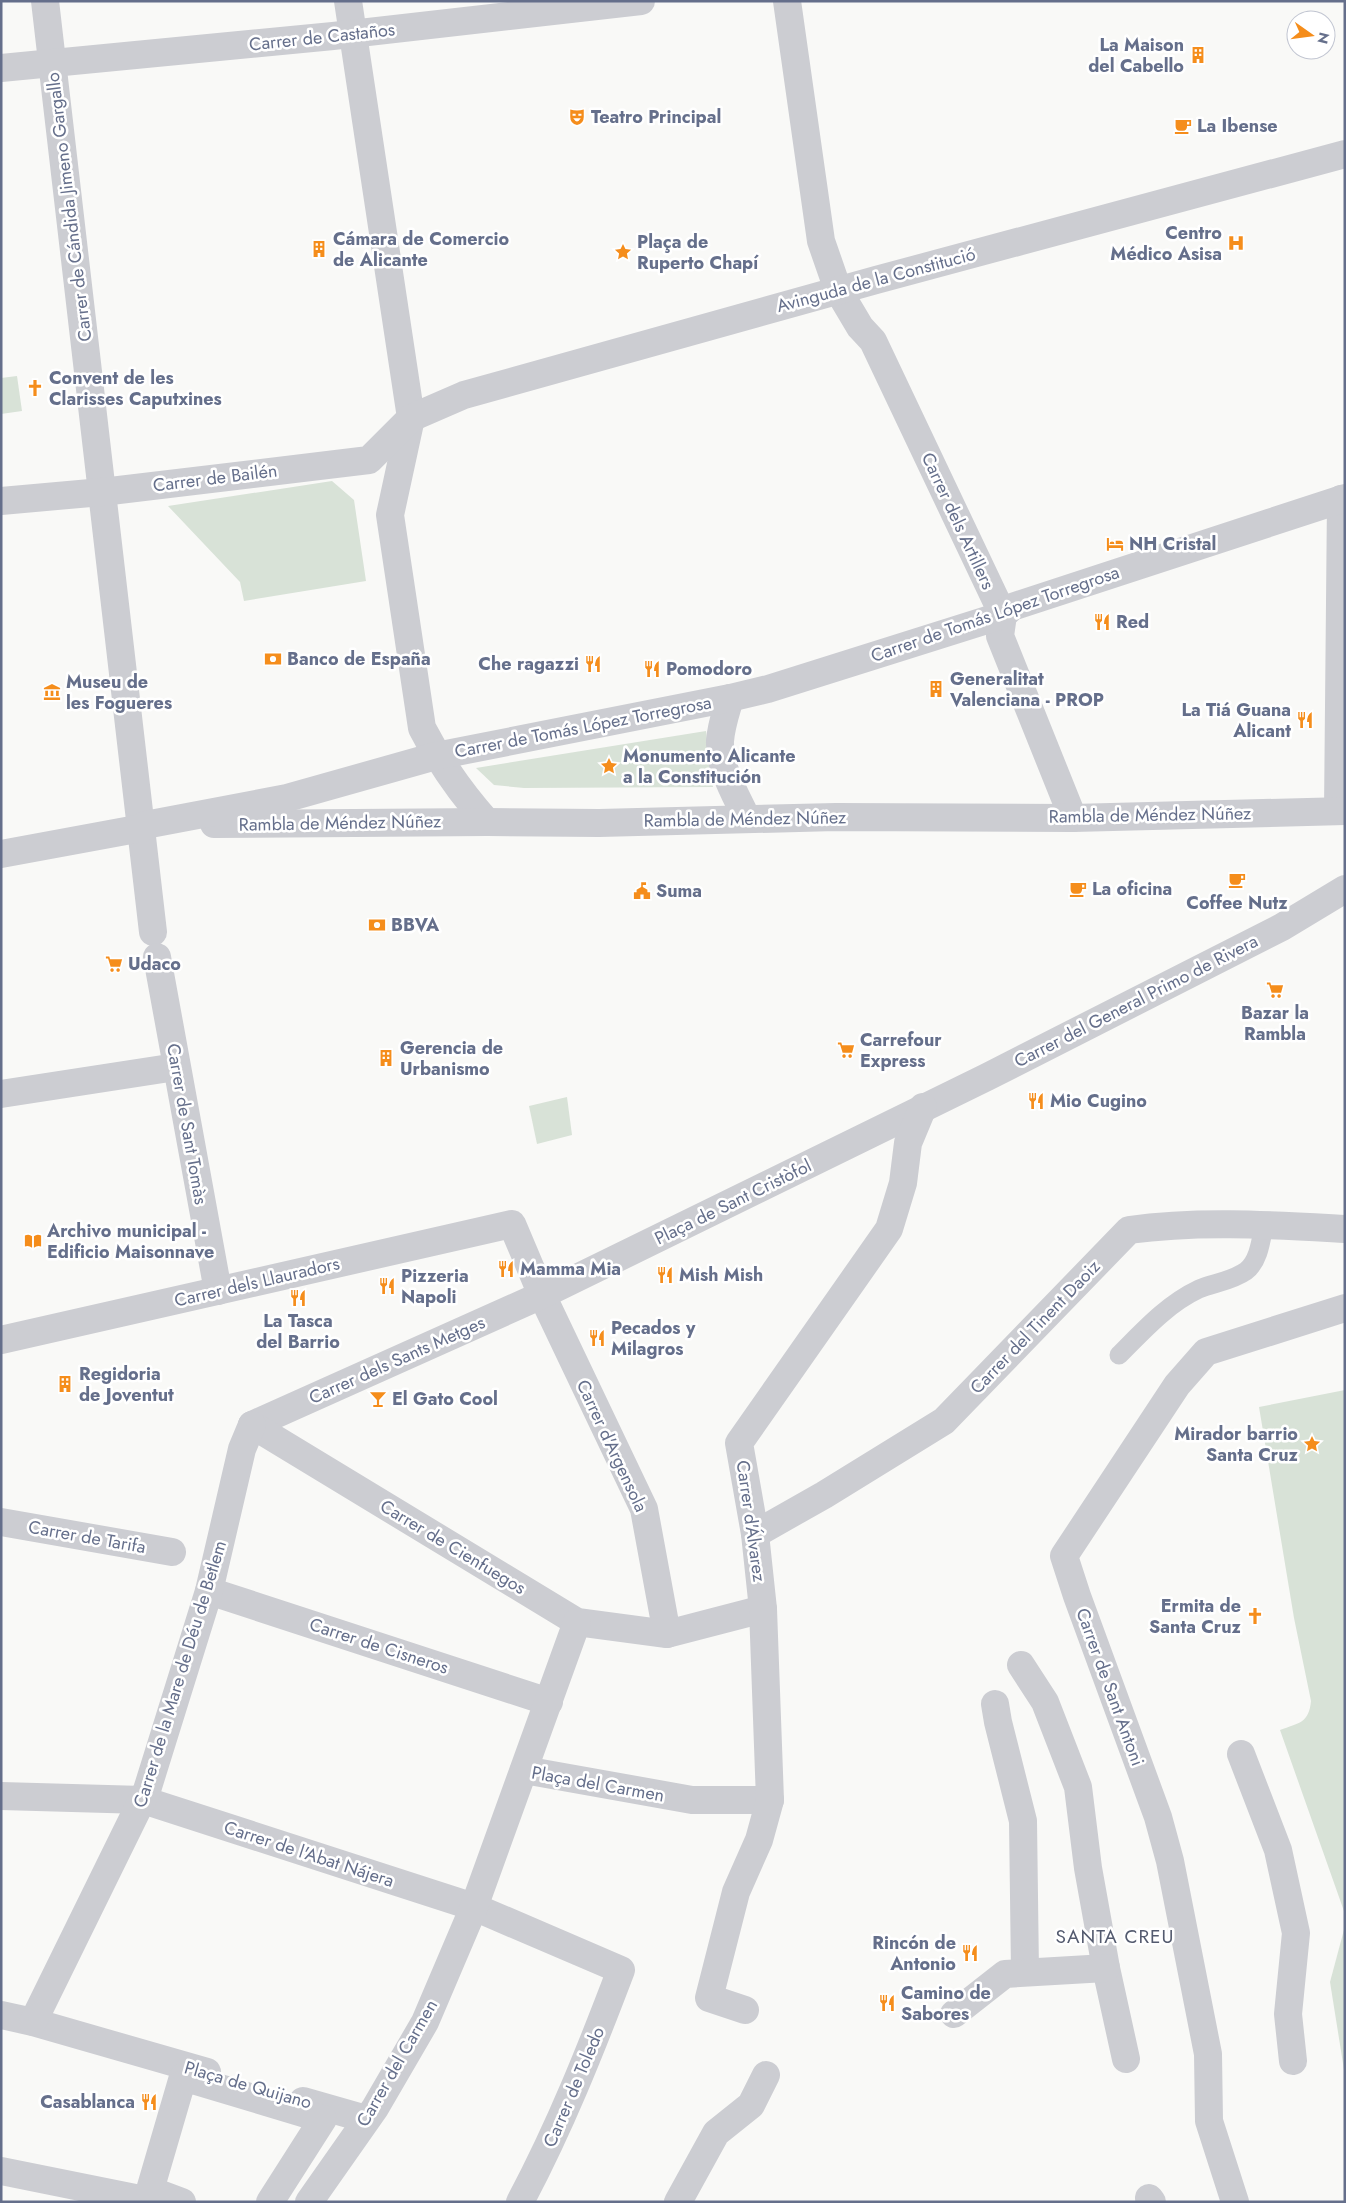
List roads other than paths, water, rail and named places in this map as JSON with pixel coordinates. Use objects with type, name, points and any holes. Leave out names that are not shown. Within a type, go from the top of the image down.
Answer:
[{"type":"street","name":"Carrer de Cándida Jimeno Gargallo","points":[[45,1],[102,492],[144,826]]},
{"type":"street","points":[[348,1],[411,418],[390,515],[422,728],[436,756],[462,794],[487,822]]},
{"type":"street","name":"Carrer de Castaños","points":[[1,68],[353,34],[642,1]]},
{"type":"street","name":"Carrer dels Artillers","points":[[787,1],[821,241],[838,290],[860,326],[873,341],[1002,615],[1000,636],[1069,807]]},
{"type":"street","name":"Avinguda de la Constitució","points":[[411,418],[464,395],[838,290],[1345,154]]},
{"type":"street","name":"Carrer de Bailén","points":[[1,501],[102,492],[369,460],[411,418]]},
{"type":"street","points":[[1342,811],[1343,498]]},
{"type":"street","name":"Carrer de Tomás López Torregrosa","points":[[436,756],[768,689],[1002,615],[1012,607],[1343,498]]},
{"type":"street","name":"Carrer de Tomás López Torregrosa","points":[[730,698],[722,726],[720,743],[724,766],[747,819]]},
{"type":"street","name":"Rambla de Méndez Núñez","points":[[1,854],[287,798],[436,756]]},
{"type":"street","name":"Rambla de Méndez Núñez","points":[[144,826],[487,822],[599,823],[836,817],[1069,807],[1342,811]]},
{"type":"street","name":"Carrer de Sant Tomàs","points":[[144,826],[155,945],[218,1290]]},
{"type":"street","name":"Carrer del General Primo de Rivera","points":[[923,1107],[1274,931],[1345,888]]},
{"type":"street","points":[[1,1094],[176,1067]]},
{"type":"street","name":"Carrer d'Álvarez","points":[[770,1800],[763,1609],[755,1534],[739,1443],[889,1229],[903,1183],[908,1143],[923,1107]]},
{"type":"street","name":"Plaça de Sant Cristòfol","points":[[542,1295],[923,1107]]},
{"type":"street","name":"Carrer dels Llauradors","points":[[1,1340],[512,1224]]},
{"type":"street","name":"Carrer d'Argensola","points":[[512,1224],[542,1295],[644,1509],[667,1634]]},
{"type":"street","name":"Carrer del Tinent Daoiz","points":[[755,1534],[824,1495],[944,1421],[1129,1230],[1169,1224],[1264,1225],[1345,1229]]},
{"type":"street","name":"Carrer dels Sants Metges","points":[[252,1425],[542,1295]]},
{"type":"street","name":"Carrer de Sant Antoni","points":[[1235,2202],[1209,2121],[1208,2054],[1170,1861],[1158,1817],[1064,1556],[1177,1385],[1206,1352],[1345,1308]]},
{"type":"street","name":"Carrer de la Mare de Déu de Betlem","points":[[33,2022],[144,1800],[209,1591],[242,1449],[252,1425]]},
{"type":"street","name":"Carrer de Cienfuegos","points":[[252,1425],[577,1622],[667,1634]]},
{"type":"street","name":"Carrer de Tarifa","points":[[1,1522],[172,1552]]},
{"type":"street","name":"Carrer de Cisneros","points":[[209,1591],[549,1702]]},
{"type":"street","points":[[667,1634],[763,1609]]},
{"type":"street","points":[[524,1770],[577,1622]]},
{"type":"street","points":[[1021,1665],[1045,1702],[1078,1787],[1088,1868],[1106,1968],[1126,2060]]},
{"type":"street","points":[[995,1704],[1023,1822],[1025,1972]]},
{"type":"street","points":[[1241,1754],[1278,1850],[1296,1934],[1288,2014],[1293,2061]]},
{"type":"street","name":"Plaça del Carmen","points":[[474,1907],[524,1770],[692,1800],[770,1800]]},
{"type":"street","name":"Carrer de l'Abat Nájera","points":[[1,1796],[144,1800],[474,1907]]},
{"type":"street","points":[[745,2010],[709,1998],[736,1892],[759,1840],[770,1800]]},
{"type":"street","name":"Carrer de Toledo","points":[[474,1907],[621,1970],[588,2055],[544,2158],[520,2202]]},
{"type":"street","name":"Carrer del Carmen","points":[[360,2127],[375,2108],[425,2022],[474,1907]]},
{"type":"street","points":[[954,2014],[1005,1974],[1106,1968]]},
{"type":"street","points":[[1,2015],[33,2022],[178,2064]]},
{"type":"street","name":"Plaça de Quijano","points":[[140,2200],[178,2064],[360,2127]]},
{"type":"street","points":[[678,2202],[716,2133],[751,2105],[766,2075]]},
{"type":"street","name":"Plaça de Quijano","points":[[182,2202],[150,2190],[183,2077],[323,2119],[270,2202]]},
{"type":"street","points":[[309,2202],[360,2127]]},
{"type":"street","points":[[1,2170],[140,2200]]},
{"type":"lane","points":[[1119,1355],[1165,1310],[1199,1289],[1225,1281],[1247,1270],[1258,1252],[1264,1225]]},
{"type":"place","name":"La Maison del Cabello","points":[[1198,55]]},
{"type":"place","name":"Teatro Principal","points":[[577,117]]},
{"type":"place","name":"La Ibense","points":[[1183,126]]},
{"type":"place","name":"Centro Médico Asisa","points":[[1236,243]]},
{"type":"place","name":"Cámara de Comercio de Alicante","points":[[319,249]]},
{"type":"place","name":"Plaça de Ruperto Chapí","points":[[623,252]]},
{"type":"place","name":"Convent de les Clarisses Caputxines","points":[[35,388]]},
{"type":"place","name":"NH Cristal","points":[[1115,544]]},
{"type":"place","name":"Red","points":[[1102,622]]},
{"type":"place","name":"Banco de España","points":[[273,659]]},
{"type":"place","name":"Che ragazzi","points":[[593,664]]},
{"type":"place","name":"Pomodoro","points":[[652,669]]},
{"type":"place","name":"Generalitat Valenciana - PROP","points":[[936,689]]},
{"type":"place","name":"Museu de les Fogueres","points":[[52,692]]},
{"type":"place","name":"La Tiá Guana Alicant","points":[[1305,720]]},
{"type":"place","name":"Monumento Alicante a la Constitución","points":[[609,766]]},
{"type":"place","name":"Coffee Nutz","points":[[1237,880]]},
{"type":"place","name":"La oficina","points":[[1078,889]]},
{"type":"place","name":"Suma","points":[[642,891]]},
{"type":"place","name":"BBVA","points":[[377,925]]},
{"type":"place","name":"Udaco","points":[[114,964]]},
{"type":"place","name":"Bazar la Rambla","points":[[1275,990]]},
{"type":"place","name":"Carrefour Express","points":[[846,1050]]},
{"type":"place","name":"Gerencia de Urbanismo","points":[[386,1058]]},
{"type":"place","name":"Mio Cugino","points":[[1036,1101]]},
{"type":"place","name":"Archivo municipal - Edificio Maisonnave","points":[[33,1241]]},
{"type":"place","name":"Mamma Mia","points":[[506,1269]]},
{"type":"place","name":"Mish Mish","points":[[665,1275]]},
{"type":"place","name":"Pizzeria Napoli","points":[[387,1286]]},
{"type":"place","name":"La Tasca del Barrio","points":[[298,1298]]},
{"type":"place","name":"Pecados y Milagros","points":[[597,1338]]},
{"type":"place","name":"Regidoria de Joventut","points":[[65,1384]]},
{"type":"place","name":"El Gato Cool","points":[[378,1399]]},
{"type":"place","name":"Mirador barrio Santa Cruz","points":[[1312,1444]]},
{"type":"place","name":"Ermita de Santa Cruz","points":[[1255,1616]]},
{"type":"place","name":"Rincón de Antonio","points":[[970,1953]]},
{"type":"place","name":"Camino de Sabores","points":[[887,2003]]},
{"type":"place","name":"Casablanca","points":[[149,2102]]},
{"type":"district","name":"SANTA CREU","points":[[1115,1936]]}]
